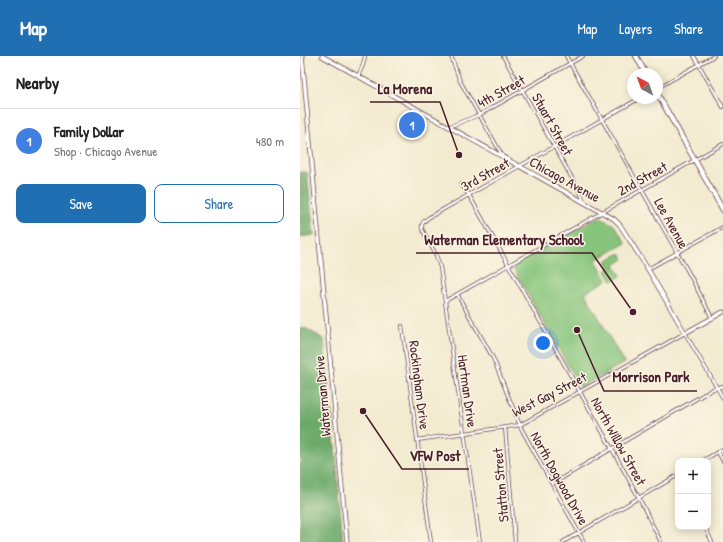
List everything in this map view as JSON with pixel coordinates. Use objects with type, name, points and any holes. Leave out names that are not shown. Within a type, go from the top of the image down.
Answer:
[{"type":"main road","points":[[636,56],[643,68]]},
{"type":"main road","points":[[663,104],[723,210]]},
{"type":"street","name":"Waterman Drive","points":[[302,56],[347,542]]},
{"type":"street","name":"Chicago Avenue","points":[[322,56],[612,218],[619,224],[648,269],[723,398]]},
{"type":"street","points":[[358,76],[363,66],[365,56]]},
{"type":"street","points":[[451,56],[460,82],[503,158]]},
{"type":"street","name":"Stuart Street","points":[[504,56],[581,194],[584,203]]},
{"type":"street","name":"Lee Avenue","points":[[566,56],[712,318]]},
{"type":"street","name":"4th Street","points":[[448,126],[479,115],[583,56]]},
{"type":"street","points":[[694,56],[723,107]]},
{"type":"street","points":[[663,85],[714,56]]},
{"type":"street","name":"3rd Street","points":[[440,267],[436,255],[422,229],[423,222],[629,104]]},
{"type":"street","name":"2nd Street","points":[[445,301],[723,144]]},
{"type":"street","name":"North Willow Street","points":[[461,184],[469,195],[612,448],[661,542]]},
{"type":"street","points":[[648,269],[723,227]]},
{"type":"street","name":"Hartman Drive","points":[[440,267],[480,542]]},
{"type":"street","name":"North Dogwood Drive","points":[[457,294],[493,358],[520,425],[584,542]]},
{"type":"street","name":"West Gay Street","points":[[417,440],[520,425],[723,312]]},
{"type":"street","name":"Rockingham Drive","points":[[402,326],[431,542]]},
{"type":"street","points":[[552,484],[713,389],[723,386]]},
{"type":"street","name":"Statton Street","points":[[505,427],[515,542]]},
{"type":"street","points":[[707,458],[723,449]]},
{"type":"street","points":[[718,452],[723,461]]},
{"type":"street","points":[[564,542],[675,477]]},
{"type":"street","points":[[706,530],[712,542]]},
{"type":"green space","points":[[300,172],[307,172],[314,235],[300,237]]},
{"type":"green space","points":[[599,217],[614,225],[626,243],[596,260],[607,280],[585,293],[624,363],[580,387],[512,266]]},
{"type":"green space","points":[[620,253],[624,259],[615,265],[621,276],[612,281],[606,271],[610,268],[606,261]]},
{"type":"green space","points":[[300,328],[305,328],[324,339],[343,542],[300,542]]},
{"type":"place","name":"Family Dollar","points":[[412,125]]},
{"type":"place","name":"La Morena","points":[[459,155]]},
{"type":"place","name":"Waterman Elementary School","points":[[633,312]]},
{"type":"place","name":"Morrison Park","points":[[577,330]]},
{"type":"place","name":"VFW Post","points":[[363,411]]}]
